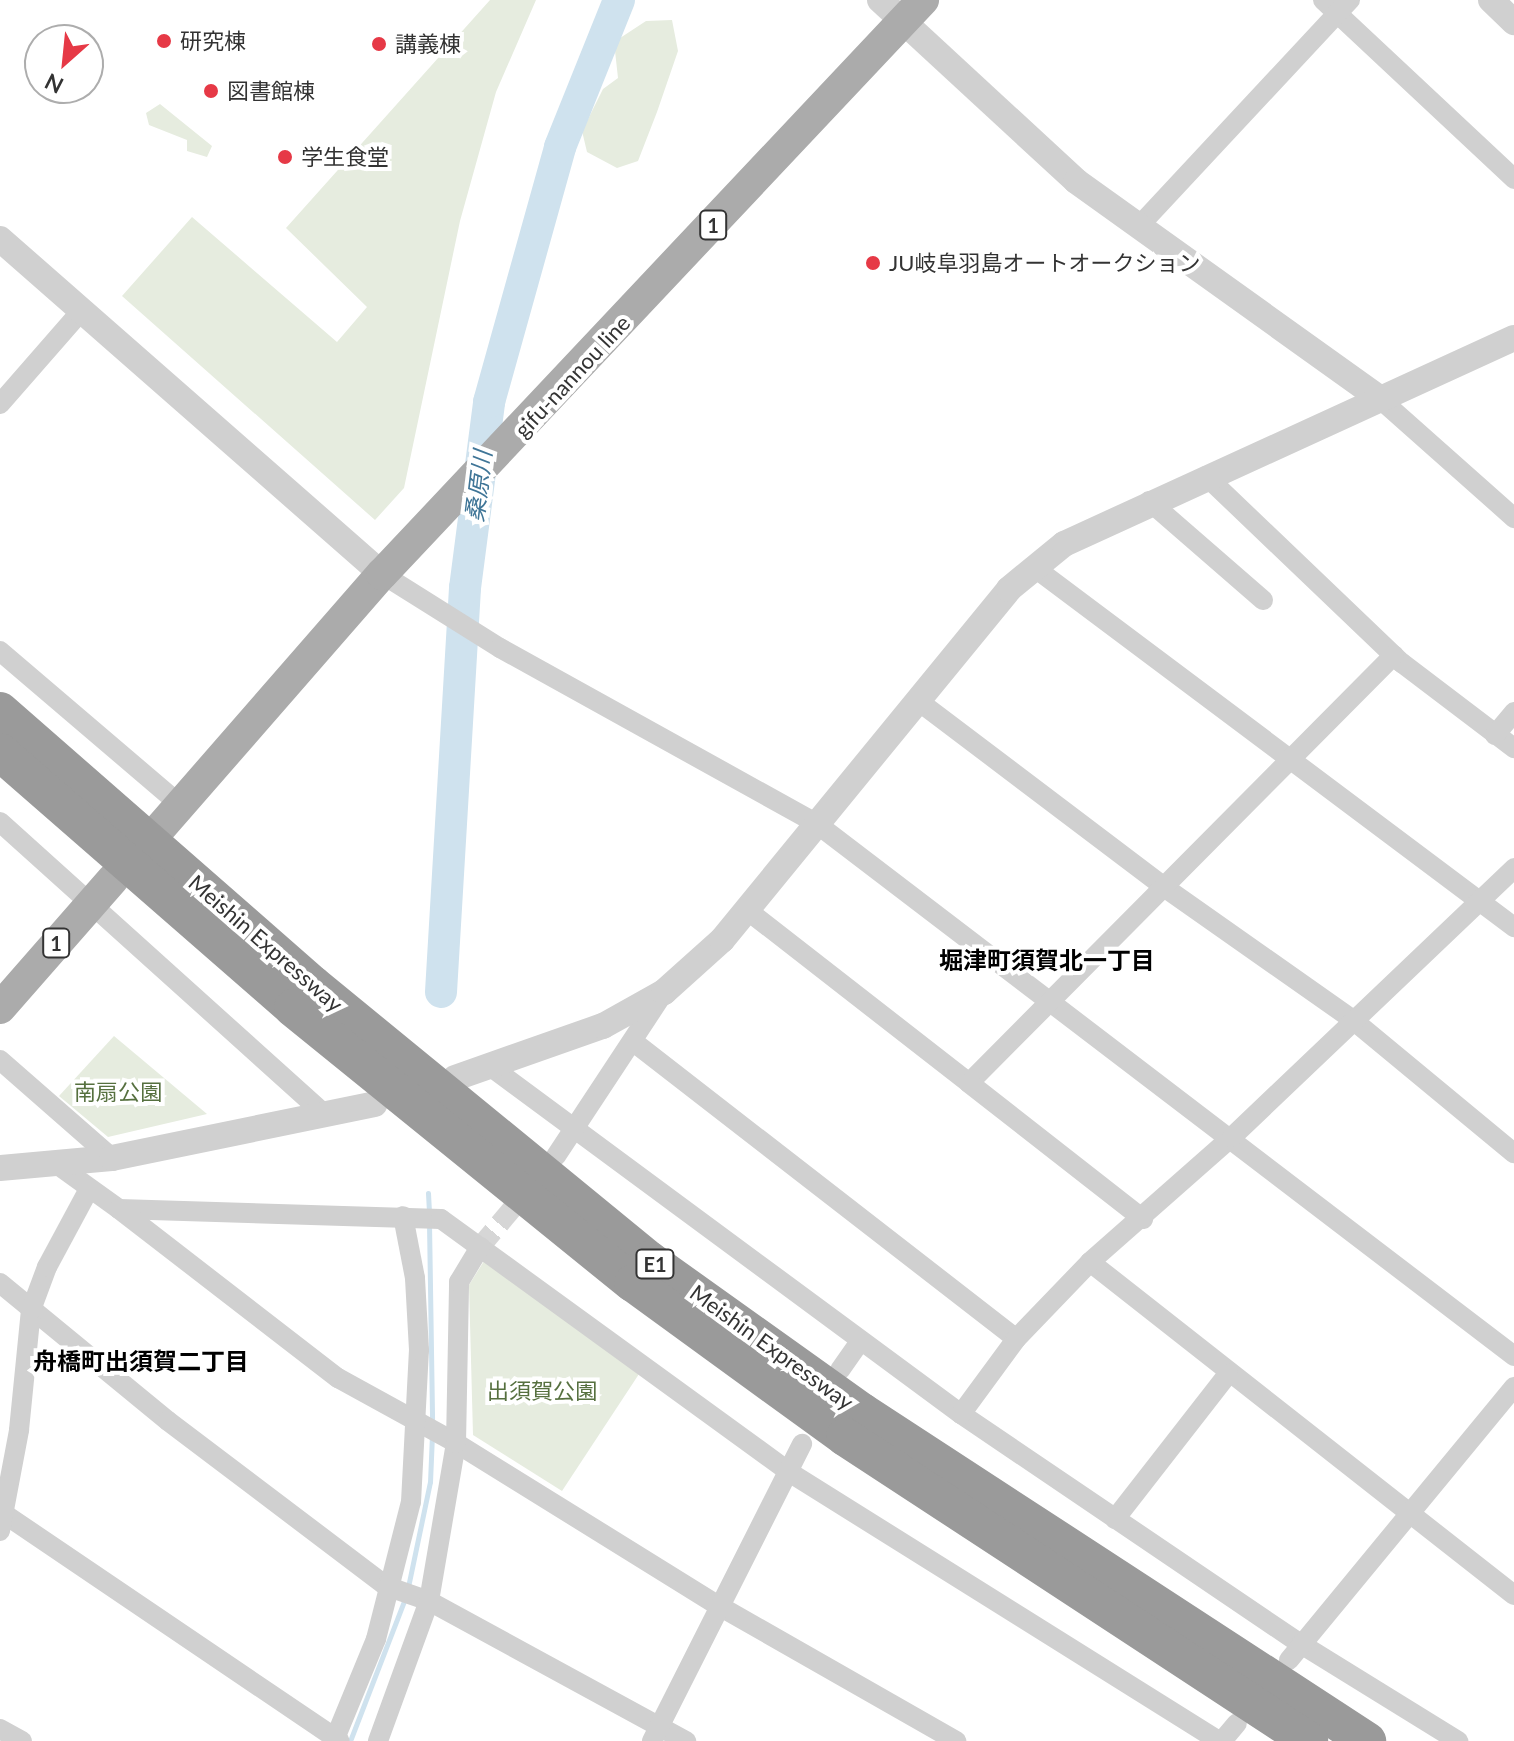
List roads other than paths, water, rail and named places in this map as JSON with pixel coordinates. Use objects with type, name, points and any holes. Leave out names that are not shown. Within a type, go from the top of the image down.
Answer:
[{"type":"highway","name":"Meishin Expressway","points":[[0,711],[313,985],[649,1260],[862,1412],[1367,1741]]},
{"type":"highway","name":"Meishin Expressway","points":[[0,752],[293,1008],[633,1283],[845,1437],[1309,1741]]},
{"type":"main road","name":"gifu-nannou line","points":[[170,816],[382,574],[503,451],[913,11]]},
{"type":"main road","name":"1","points":[[0,1008],[113,879]]},
{"type":"street","points":[[880,0],[913,11],[1076,181],[1379,398],[1514,518]]},
{"type":"street","points":[[1491,0],[1514,22]]},
{"type":"street","points":[[1140,225],[1337,5],[1514,179]]},
{"type":"street","points":[[0,239],[382,574],[500,648],[817,824],[1232,1137],[1514,1356]]},
{"type":"street","points":[[0,404],[81,311]]},
{"type":"street","points":[[455,1078],[603,1026],[664,992],[747,910],[1009,589],[1064,544],[1149,501],[1514,338]]},
{"type":"street","points":[[1206,476],[1394,655],[1514,748]]},
{"type":"street","points":[[1149,501],[1263,600]]},
{"type":"street","points":[[1035,568],[1514,927]]},
{"type":"street","points":[[0,651],[170,816]]},
{"type":"street","points":[[969,1083],[1394,655]]},
{"type":"street","points":[[917,700],[1164,887],[1353,1020],[1514,1153]]},
{"type":"street","points":[[1495,735],[1514,712]]},
{"type":"street","points":[[0,822],[324,1114]]},
{"type":"street","points":[[961,1414],[1016,1339],[1090,1262],[1143,1219],[1232,1137],[1514,868]]},
{"type":"street","points":[[747,910],[1143,1219]]},
{"type":"street","points":[[556,1156],[635,1043],[664,992]]},
{"type":"street","points":[[635,1043],[1016,1339]]},
{"type":"street","points":[[0,1060],[112,1158]]},
{"type":"street","points":[[491,1067],[859,1343],[1115,1519],[1295,1652],[1458,1741]]},
{"type":"street","points":[[0,1168],[112,1158],[374,1104]]},
{"type":"street","points":[[55,1163],[338,1378],[450,1440],[721,1607],[956,1741]]},
{"type":"street","points":[[88,1191],[47,1267],[31,1310],[19,1430],[1,1518],[337,1740],[376,1639],[411,1502],[420,1426],[415,1278],[406,1216]]},
{"type":"street","points":[[119,1209],[434,1218],[480,1247],[789,1472],[1221,1741],[1237,1723]]},
{"type":"street","points":[[378,1741],[422,1599],[450,1440],[459,1282],[480,1247]]},
{"type":"street","points":[[1090,1262],[1228,1374],[1514,1595]]},
{"type":"street","points":[[0,1283],[391,1588],[422,1599],[656,1734],[686,1741]]},
{"type":"street","points":[[840,1370],[859,1343]]},
{"type":"street","points":[[1115,1519],[1228,1374]]},
{"type":"street","points":[[1295,1652],[1514,1387]]},
{"type":"street","points":[[656,1734],[802,1444]]},
{"type":"street","points":[[0,1729],[22,1741]]},
{"type":"waterway","name":"桑原川","points":[[441,992],[465,588],[489,402],[560,147],[619,0]]},
{"type":"waterway","points":[[428,1193],[429,1213]]},
{"type":"waterway","points":[[429,1223],[432,1425]]},
{"type":"waterway","points":[[408,1587],[430,1482],[432,1435]]},
{"type":"waterway","points":[[350,1741],[406,1596]]},
{"type":"tunnel","points":[[480,1247],[528,1190]]},
{"type":"place","name":"研究棟","points":[[164,41]]},
{"type":"place","name":"講義棟","points":[[379,44]]},
{"type":"place","name":"図書館棟","points":[[211,91]]},
{"type":"place","name":"学生食堂","points":[[285,157]]},
{"type":"place","name":"JU岐阜羽島オートオークション","points":[[873,263]]},
{"type":"district","name":"堀津町須賀北一丁目","points":[[1047,960]]},
{"type":"district","name":"舟橋町出須賀二丁目","points":[[141,1361]]},
{"type":"park label","name":"南扇公園","points":[[118,1092]]},
{"type":"park label","name":"出須賀公園","points":[[542,1391]]}]
